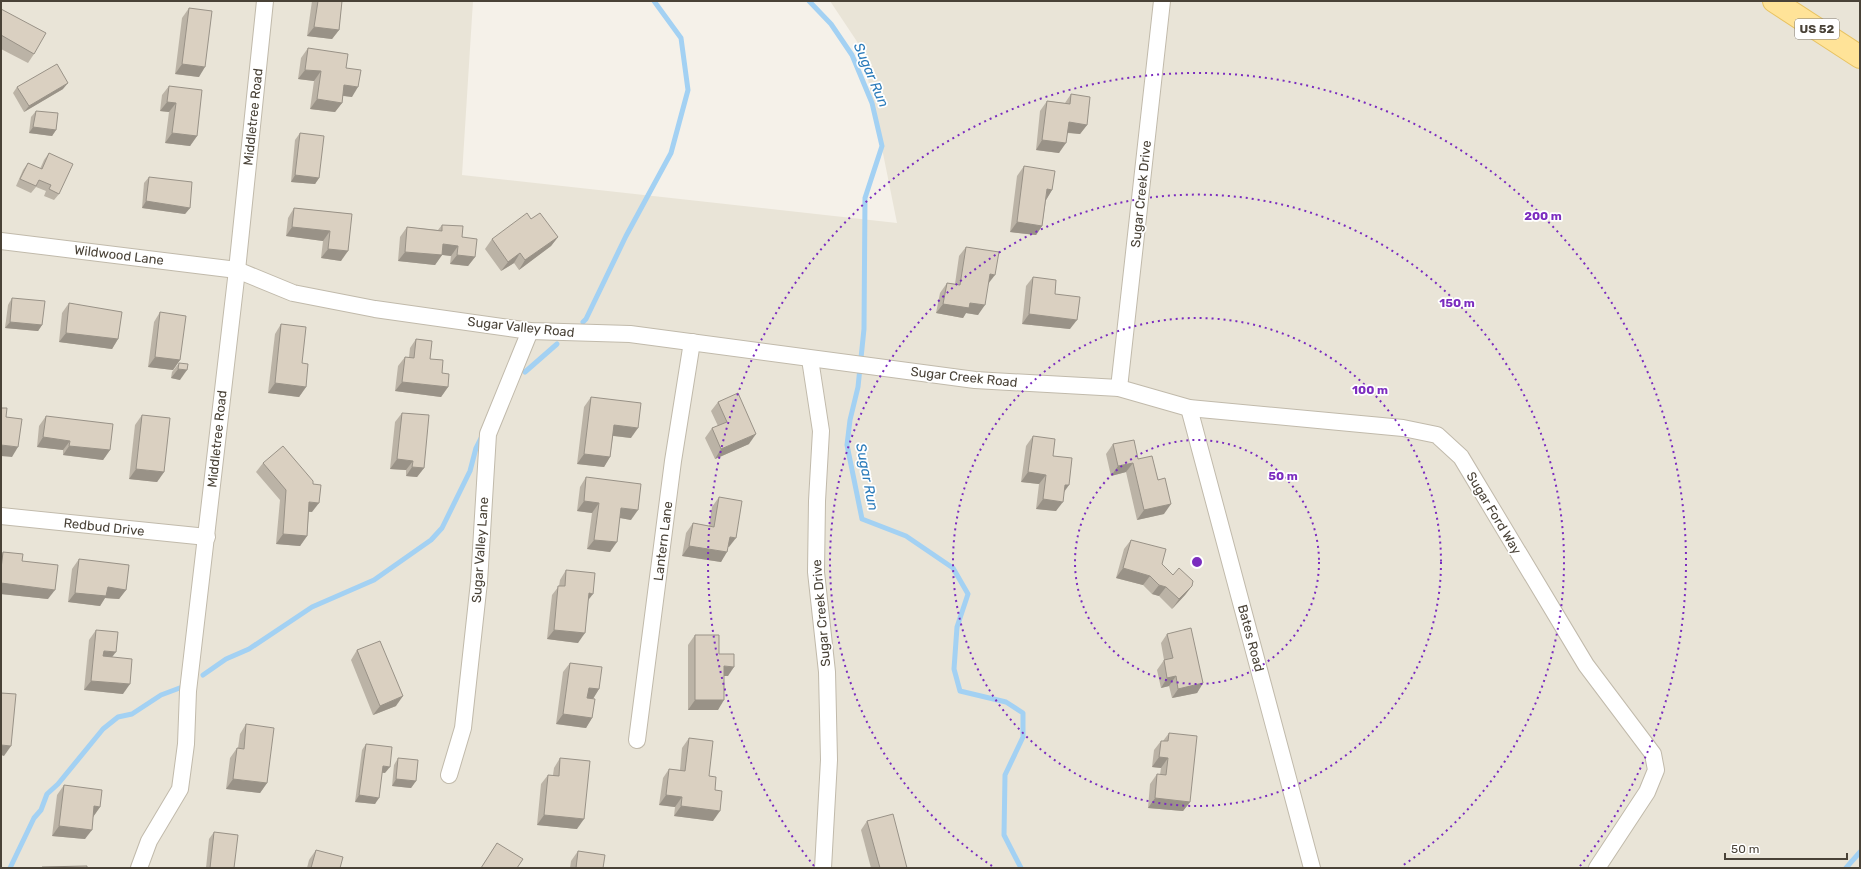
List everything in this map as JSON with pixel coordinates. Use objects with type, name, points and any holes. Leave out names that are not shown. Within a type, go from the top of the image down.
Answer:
[{"type":"main road","name":"US 52","points":[[1776,2],[1860,57]]},
{"type":"street","name":"Middletree Road","points":[[139,868],[149,841],[180,789],[186,744],[188,691],[265,1]]},
{"type":"street","name":"Sugar Creek Drive","points":[[1119,388],[1162,1]]},
{"type":"street","name":"Wildwood Lane","points":[[1,241],[236,270]]},
{"type":"street","name":"Sugar Valley Road","points":[[236,270],[293,293],[375,309],[530,330],[630,334],[810,359]]},
{"type":"street","name":"Sugar Valley Lane","points":[[448,775],[463,728],[479,582],[488,434],[530,330]]},
{"type":"street","name":"Lantern Lane","points":[[637,740],[673,461],[692,342]]},
{"type":"street","name":"Sugar Creek Drive","points":[[810,359],[821,431],[816,501],[816,572],[827,672],[829,760],[823,868]]},
{"type":"street","name":"Sugar Creek Road","points":[[810,359],[975,380],[1119,388]]},
{"type":"street","name":"Sugar Ford Way","points":[[1119,388],[1189,408],[1403,428],[1438,435],[1461,457],[1586,665],[1653,754],[1656,770],[1647,792],[1597,868]]},
{"type":"street","name":"Bates Road","points":[[1189,408],[1312,868]]},
{"type":"street","name":"Redbud Drive","points":[[1,516],[206,537]]},
{"type":"shaded area","points":[[1,1],[473,1],[462,175],[897,223],[862,49],[830,1],[1860,1],[1860,868],[1,868]]},
{"type":"building","points":[[318,1],[342,1],[339,30],[314,27]]},
{"type":"building","points":[[189,8],[212,11],[205,67],[182,64]]},
{"type":"building","points":[[1,9],[46,33],[34,54],[1,35]]},
{"type":"building","points":[[308,48],[348,54],[346,68],[361,70],[358,87],[344,85],[342,103],[317,99],[321,71],[305,70]]},
{"type":"building","points":[[57,64],[68,83],[29,106],[17,87]]},
{"type":"building","points":[[169,86],[202,90],[197,136],[172,133],[176,103],[167,102]]},
{"type":"building","points":[[1071,94],[1090,97],[1087,125],[1069,122],[1066,143],[1042,140],[1047,101],[1070,104]]},
{"type":"building","points":[[36,111],[58,113],[56,130],[33,127]]},
{"type":"building","points":[[300,133],[324,136],[319,178],[295,175]]},
{"type":"building","points":[[49,153],[73,164],[59,194],[49,189],[51,185],[39,180],[36,186],[20,179],[28,163],[42,169]]},
{"type":"building","points":[[1024,166],[1055,171],[1052,190],[1047,189],[1042,226],[1017,222]]},
{"type":"building","points":[[149,177],[192,182],[190,208],[146,201]]},
{"type":"building","points":[[294,208],[352,214],[348,251],[328,249],[330,231],[292,227]]},
{"type":"building","points":[[527,213],[531,219],[540,213],[558,237],[525,260],[520,253],[508,262],[492,239]]},
{"type":"building","points":[[442,225],[463,226],[462,237],[477,239],[475,257],[457,255],[458,246],[443,244],[442,255],[405,252],[407,227],[442,231]]},
{"type":"building","points":[[966,247],[999,252],[995,275],[990,274],[985,305],[970,303],[969,308],[943,304],[947,283],[960,285]]},
{"type":"building","points":[[1033,277],[1056,280],[1055,294],[1080,297],[1077,320],[1029,314]]},
{"type":"building","points":[[12,298],[45,301],[42,325],[10,322]]},
{"type":"building","points":[[69,303],[122,312],[118,339],[66,333]]},
{"type":"building","points":[[160,312],[186,316],[180,360],[155,357]]},
{"type":"building","points":[[281,324],[306,327],[302,363],[308,364],[306,387],[275,383]]},
{"type":"building","points":[[416,339],[432,341],[430,359],[443,360],[442,373],[449,374],[448,387],[402,382],[405,357],[414,358]]},
{"type":"building","points":[[179,363],[188,364],[187,370],[178,369]]},
{"type":"building","points":[[738,393],[756,434],[721,449],[712,428],[727,422],[718,402]]},
{"type":"building","points":[[591,397],[641,403],[638,428],[614,425],[610,457],[584,454]]},
{"type":"building","points":[[1,408],[7,408],[6,417],[22,419],[18,447],[1,445]]},
{"type":"building","points":[[402,413],[429,415],[424,468],[412,467],[413,461],[397,459]]},
{"type":"building","points":[[142,415],[170,418],[164,472],[136,469]]},
{"type":"building","points":[[46,416],[113,424],[110,450],[69,446],[70,441],[43,437]]},
{"type":"building","points":[[1033,436],[1055,439],[1053,456],[1072,458],[1069,485],[1065,485],[1063,502],[1043,499],[1046,475],[1028,472]]},
{"type":"building","points":[[1134,440],[1138,459],[1152,456],[1158,480],[1165,478],[1171,504],[1144,510],[1133,463],[1118,466],[1113,444]]},
{"type":"building","points":[[283,446],[313,481],[313,484],[321,485],[319,503],[309,502],[307,536],[283,534],[286,490],[263,463]]},
{"type":"building","points":[[586,477],[641,484],[638,510],[621,508],[617,542],[594,540],[599,503],[584,501]]},
{"type":"building","points":[[719,497],[742,501],[736,538],[730,537],[727,552],[689,546],[693,523],[714,527]]},
{"type":"building","points":[[1131,540],[1166,549],[1162,564],[1173,575],[1179,568],[1193,581],[1192,586],[1179,599],[1166,587],[1159,585],[1150,576],[1123,568]]},
{"type":"building","points":[[3,552],[23,554],[22,561],[58,565],[55,590],[1,583]]},
{"type":"building","points":[[79,559],[129,565],[126,590],[108,587],[106,596],[75,593]]},
{"type":"building","points":[[566,570],[595,573],[593,594],[589,593],[585,633],[554,630],[558,586],[565,586]]},
{"type":"building","points":[[1191,628],[1203,683],[1178,689],[1176,676],[1167,678],[1164,660],[1173,658],[1167,634]]},
{"type":"building","points":[[96,630],[118,632],[116,652],[104,651],[103,656],[132,659],[130,684],[91,681]]},
{"type":"building","points":[[695,635],[719,635],[719,654],[734,654],[734,667],[724,666],[724,700],[695,700]]},
{"type":"building","points":[[380,641],[403,696],[380,706],[357,650]]},
{"type":"building","points":[[570,663],[602,667],[599,689],[589,688],[587,698],[595,699],[592,718],[563,714]]},
{"type":"building","points":[[1,693],[16,694],[11,746],[1,745]]},
{"type":"building","points":[[246,724],[274,728],[267,783],[233,779],[237,748],[244,749]]},
{"type":"building","points":[[1169,733],[1197,736],[1190,802],[1155,798],[1157,774],[1166,775],[1168,758],[1159,757],[1161,741],[1168,741]]},
{"type":"building","points":[[689,738],[713,741],[709,776],[716,777],[715,790],[722,791],[720,811],[681,806],[682,797],[666,795],[669,769],[685,771]]},
{"type":"building","points":[[366,744],[392,747],[390,767],[383,766],[379,798],[359,795]]},
{"type":"building","points":[[398,758],[418,760],[416,781],[396,779]]},
{"type":"building","points":[[560,758],[590,761],[584,819],[544,815],[548,775],[559,776]]},
{"type":"building","points":[[64,785],[102,790],[100,807],[94,806],[92,830],[59,826]]},
{"type":"building","points":[[893,814],[907,868],[880,868],[867,821]]},
{"type":"building","points":[[214,832],[238,835],[234,868],[210,868]]},
{"type":"building","points":[[497,843],[523,859],[517,868],[481,868]]},
{"type":"building","points":[[316,850],[343,857],[340,868],[311,868]]},
{"type":"building","points":[[578,851],[605,855],[603,868],[576,868]]},
{"type":"building","points":[[87,866],[87,868],[42,867]]},
{"type":"waterway","points":[[583,322],[586,319],[626,236],[671,153],[688,90],[681,38],[654,1]]},
{"type":"waterway","name":"Sugar Run","points":[[809,1],[831,24],[852,55],[872,103],[882,146],[865,198],[864,329],[858,387],[850,420],[847,445],[862,519],[906,536],[953,568],[968,594],[957,627],[954,669],[960,691],[1006,702],[1023,713],[1023,737],[1005,775],[1004,835],[1021,868]]},
{"type":"waterway","points":[[525,372],[557,344]]},
{"type":"waterway","points":[[203,675],[226,659],[249,649],[312,607],[374,580],[431,540],[442,528],[470,471],[476,448],[483,434]]},
{"type":"waterway","points":[[10,868],[34,818],[41,810],[47,794],[58,784],[103,729],[118,717],[132,714],[161,695],[185,686]]},
{"type":"waterway","name":"Sugar Run","points":[[1846,868],[1860,852]]}]
